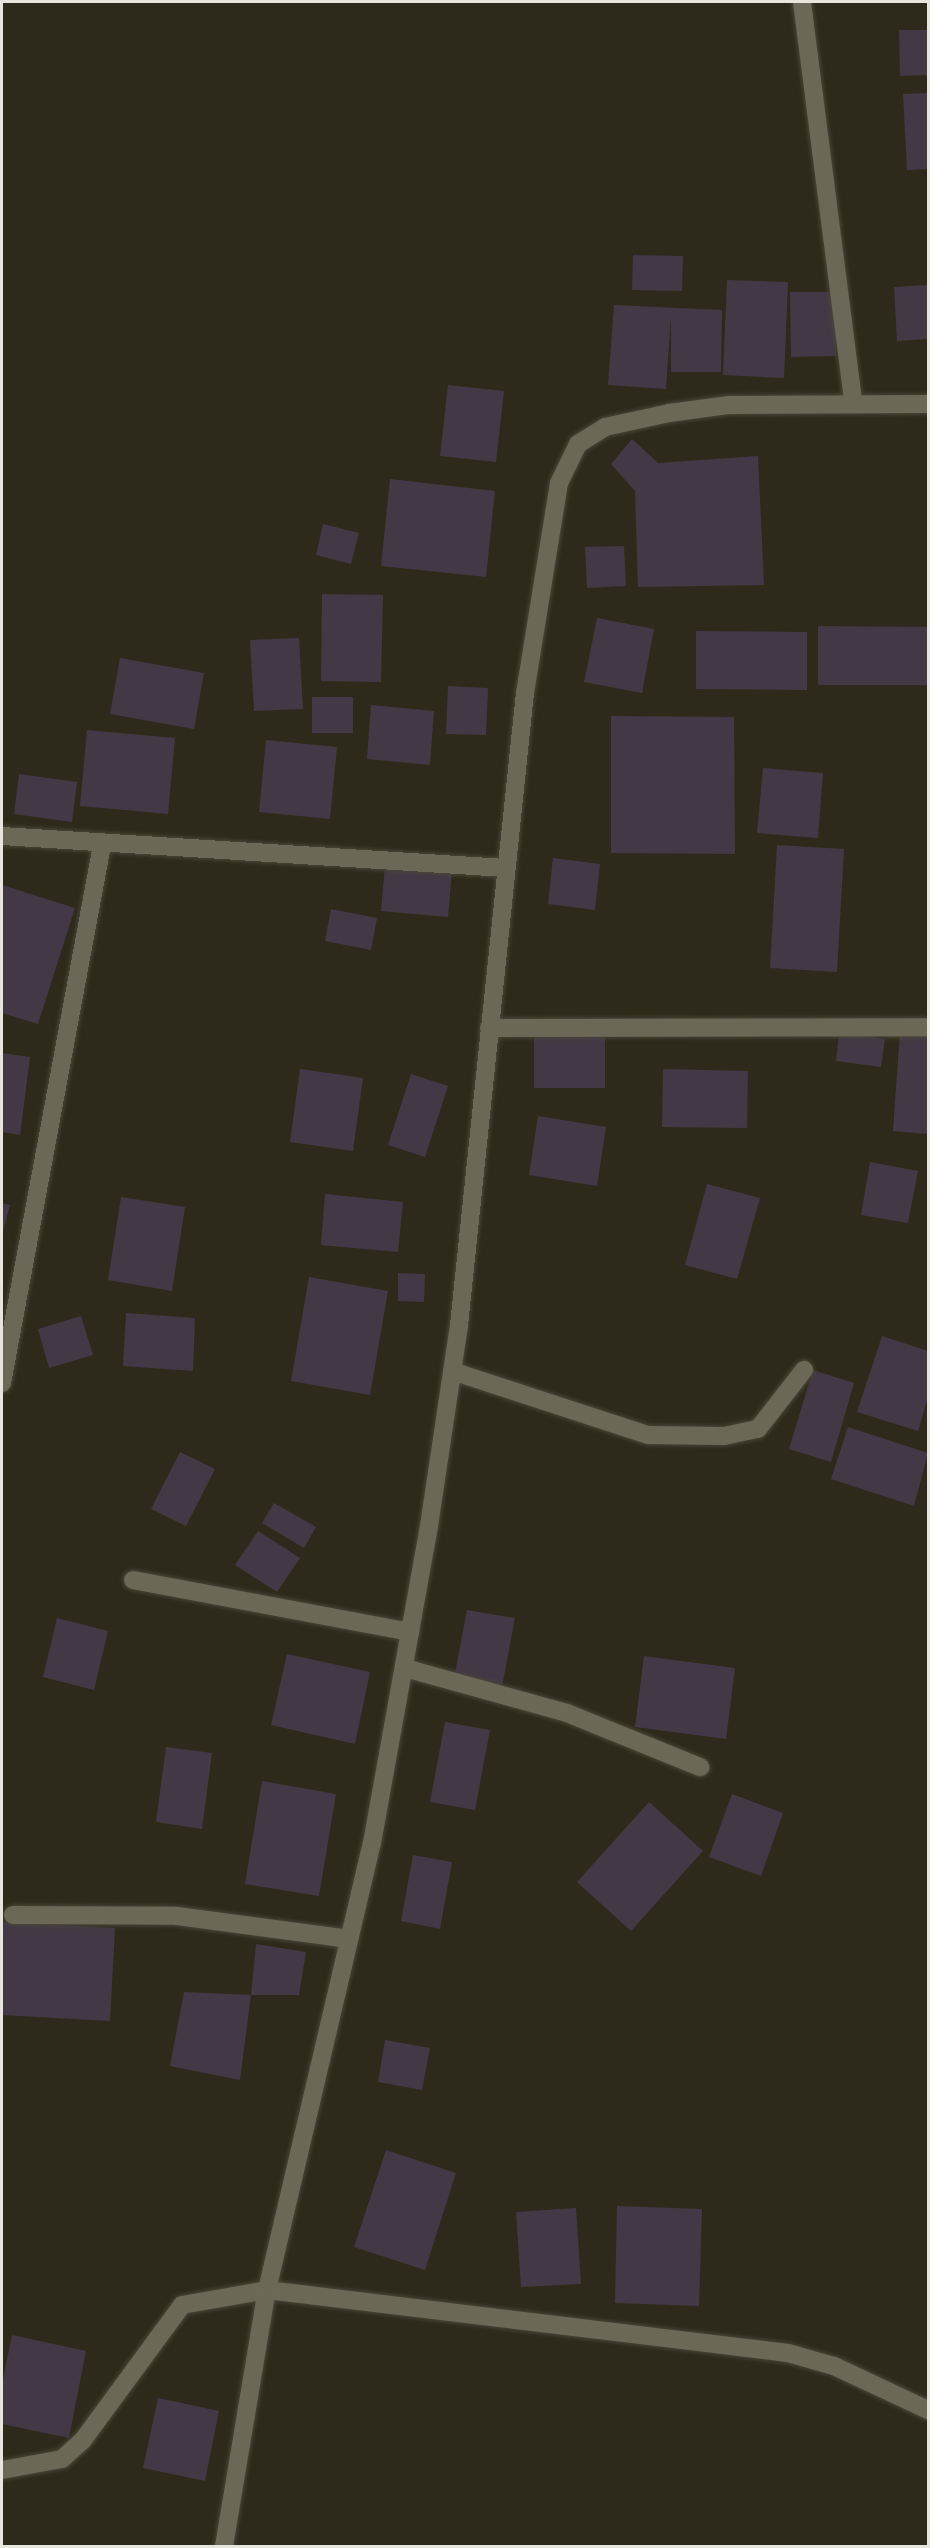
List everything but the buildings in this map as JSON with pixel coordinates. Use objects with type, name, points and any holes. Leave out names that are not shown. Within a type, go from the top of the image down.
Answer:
[{"type":"street","points":[[802,2],[853,402]]},
{"type":"street","points":[[225,2547],[267,2290],[349,1939],[405,1668],[452,1371],[525,693],[559,483],[578,444],[605,427],[669,413],[729,405],[853,402],[928,404]]},
{"type":"street","points":[[2,836],[505,868]]},
{"type":"street","points":[[2,1383],[102,844]]},
{"type":"street","points":[[489,1028],[928,1026]]},
{"type":"street","points":[[452,1371],[648,1435],[724,1436],[758,1429],[804,1370]]},
{"type":"street","points":[[134,1580],[410,1632]]},
{"type":"street","points":[[405,1668],[567,1713],[700,1767]]},
{"type":"street","points":[[13,1915],[177,1916],[349,1939]]},
{"type":"street","points":[[2,2470],[62,2459],[83,2440],[182,2305],[267,2290],[788,2353],[834,2366],[928,2410]]}]
